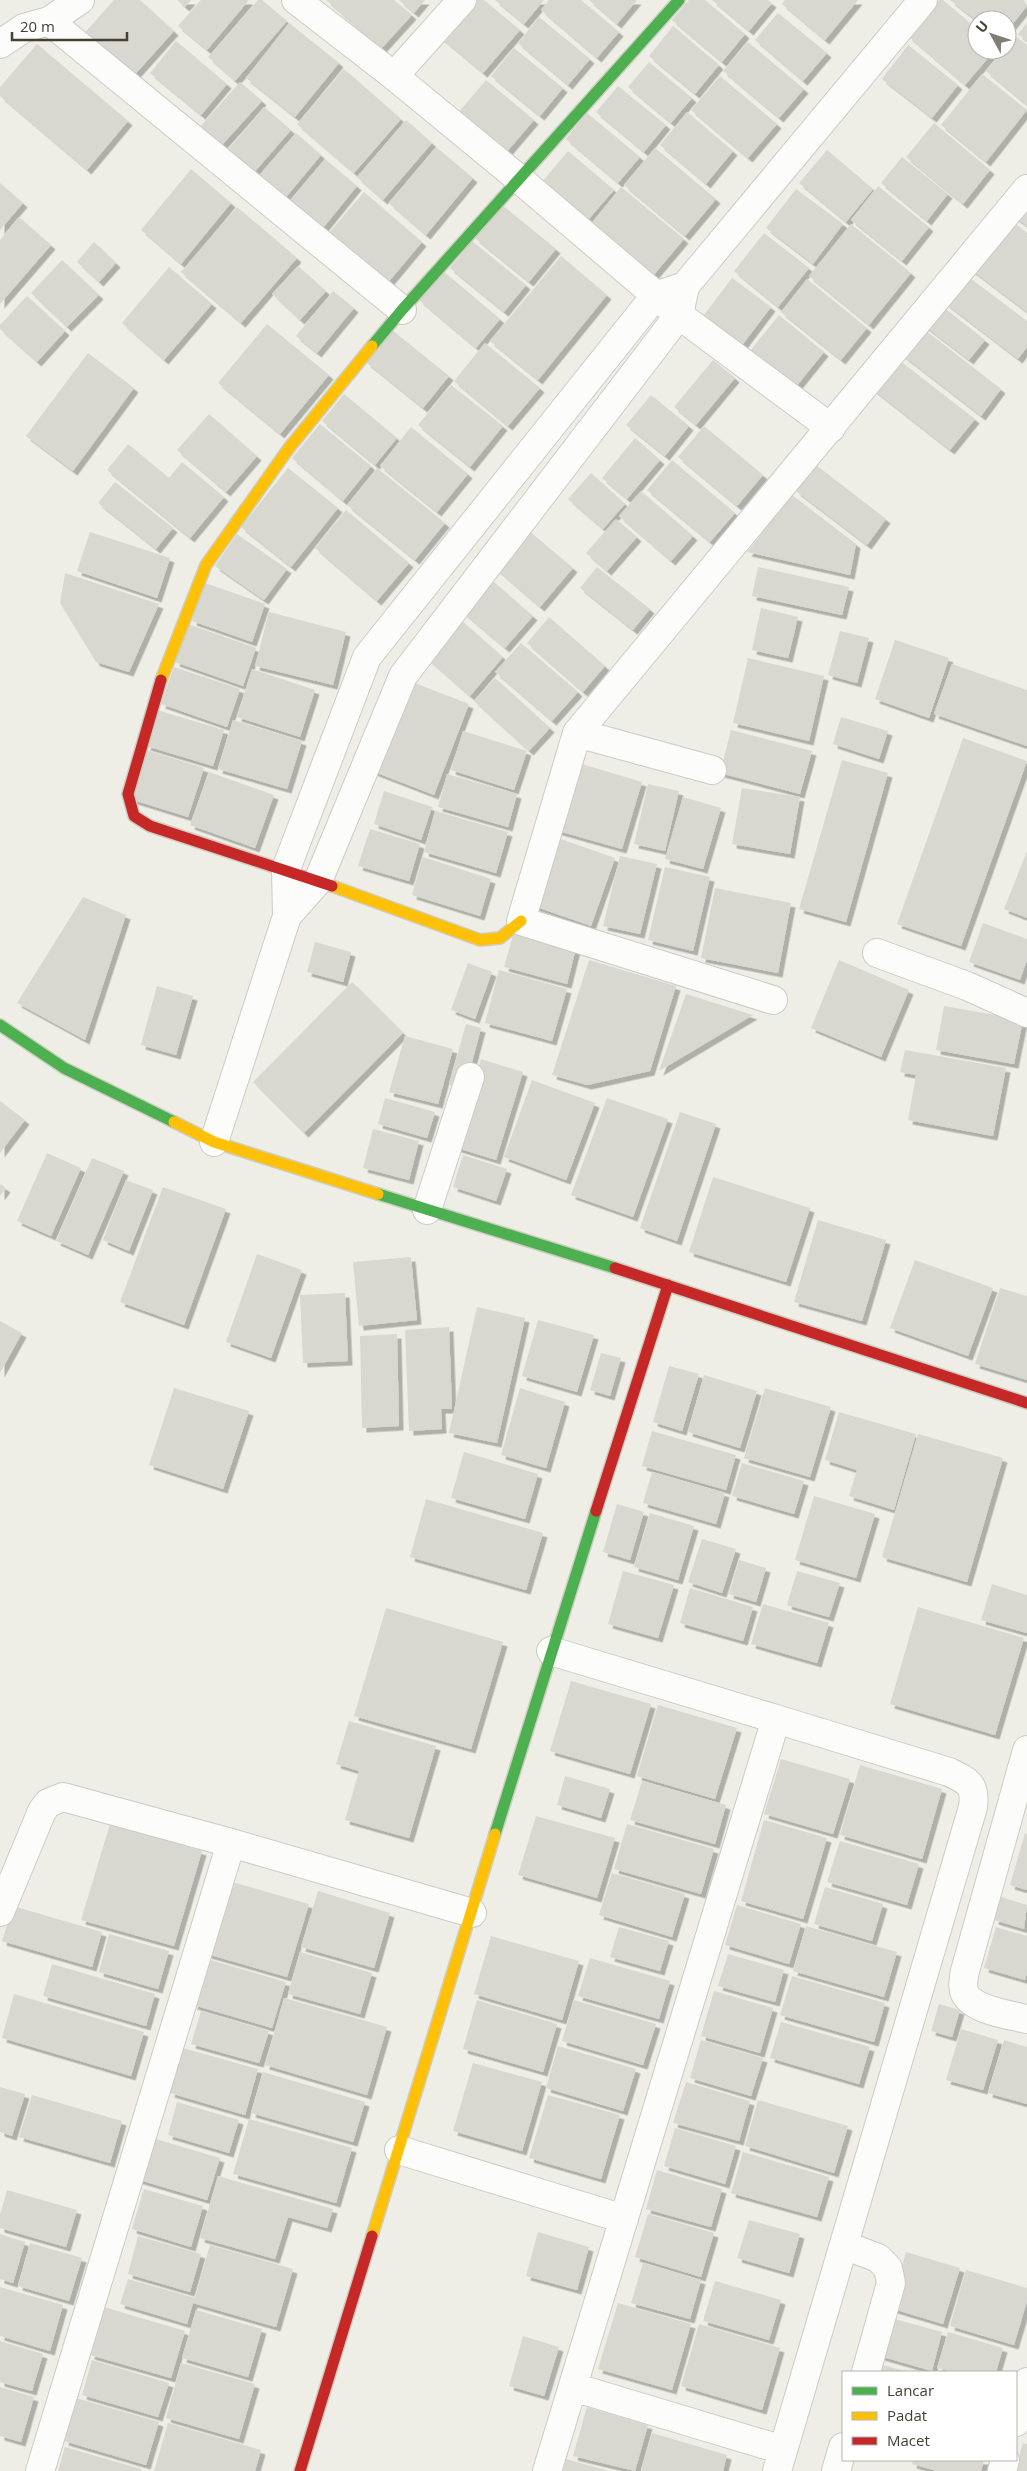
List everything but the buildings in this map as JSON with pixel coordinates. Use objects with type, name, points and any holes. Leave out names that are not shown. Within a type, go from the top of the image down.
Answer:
[{"type":"street","points":[[0,44],[24,28],[49,21],[80,0]]},
{"type":"street","points":[[296,0],[394,76],[518,178],[655,296],[831,428]]},
{"type":"street","points":[[394,76],[462,0]]},
{"type":"street","points":[[679,0],[402,310],[289,448],[206,565],[158,691],[128,794],[134,816],[150,826],[286,869],[480,940],[500,938],[522,921],[578,733],[1027,189]]},
{"type":"street","points":[[287,916],[318,881],[403,676],[679,315],[685,286],[923,0]]},
{"type":"street","points":[[49,21],[402,310]]},
{"type":"street","points":[[214,1142],[287,916],[286,869],[367,656],[655,296],[685,286]]},
{"type":"street","points":[[507,482],[533,504]]},
{"type":"street","points":[[367,656],[403,676]]},
{"type":"street","points":[[578,733],[712,770]]},
{"type":"street","points":[[522,921],[773,1000]]},
{"type":"street","points":[[877,953],[967,986],[1027,1013]]},
{"type":"street","points":[[0,1025],[64,1068],[214,1142],[668,1284],[1027,1403]]},
{"type":"street","points":[[427,1210],[470,1077]]},
{"type":"street","points":[[300,2471],[551,1651],[668,1284]]},
{"type":"street","points":[[551,1651],[949,1772],[963,1778],[972,1787],[975,1794],[970,1817],[780,2461],[572,2387]]},
{"type":"street","points":[[547,2471],[776,1719]]},
{"type":"street","points":[[1027,1750],[965,1971],[963,1988],[966,1996],[974,2004],[992,2011],[1027,2019]]},
{"type":"street","points":[[0,1912],[42,1811],[55,1799],[63,1797],[231,1843],[472,1913]]},
{"type":"street","points":[[40,2471],[231,1843]]},
{"type":"street","points":[[399,2150],[624,2219]]},
{"type":"street","points":[[844,2245],[878,2258],[888,2268],[891,2283],[866,2371]]},
{"type":"street","points":[[1017,2418],[1027,2382]]},
{"type":"street","points":[[836,2471],[842,2450]]},
{"type":"traffic: fast","points":[[372,346],[679,0]]},
{"type":"traffic: fast","points":[[0,1025],[64,1068],[174,1122]]},
{"type":"traffic: fast","points":[[378,1194],[615,1268]]},
{"type":"traffic: fast","points":[[495,1834],[596,1511]]},
{"type":"traffic: slow","points":[[161,680],[206,565],[289,448],[372,346]]},
{"type":"traffic: slow","points":[[332,886],[480,940],[500,938],[521,921]]},
{"type":"traffic: slow","points":[[174,1122],[214,1142],[378,1194]]},
{"type":"traffic: slow","points":[[372,2236],[495,1834]]},
{"type":"traffic: jam","points":[[161,680],[128,794],[134,816],[150,826],[332,886]]},
{"type":"traffic: jam","points":[[615,1268],[1027,1403]]},
{"type":"traffic: jam","points":[[596,1511],[668,1285]]},
{"type":"traffic: jam","points":[[300,2471],[372,2236]]}]
